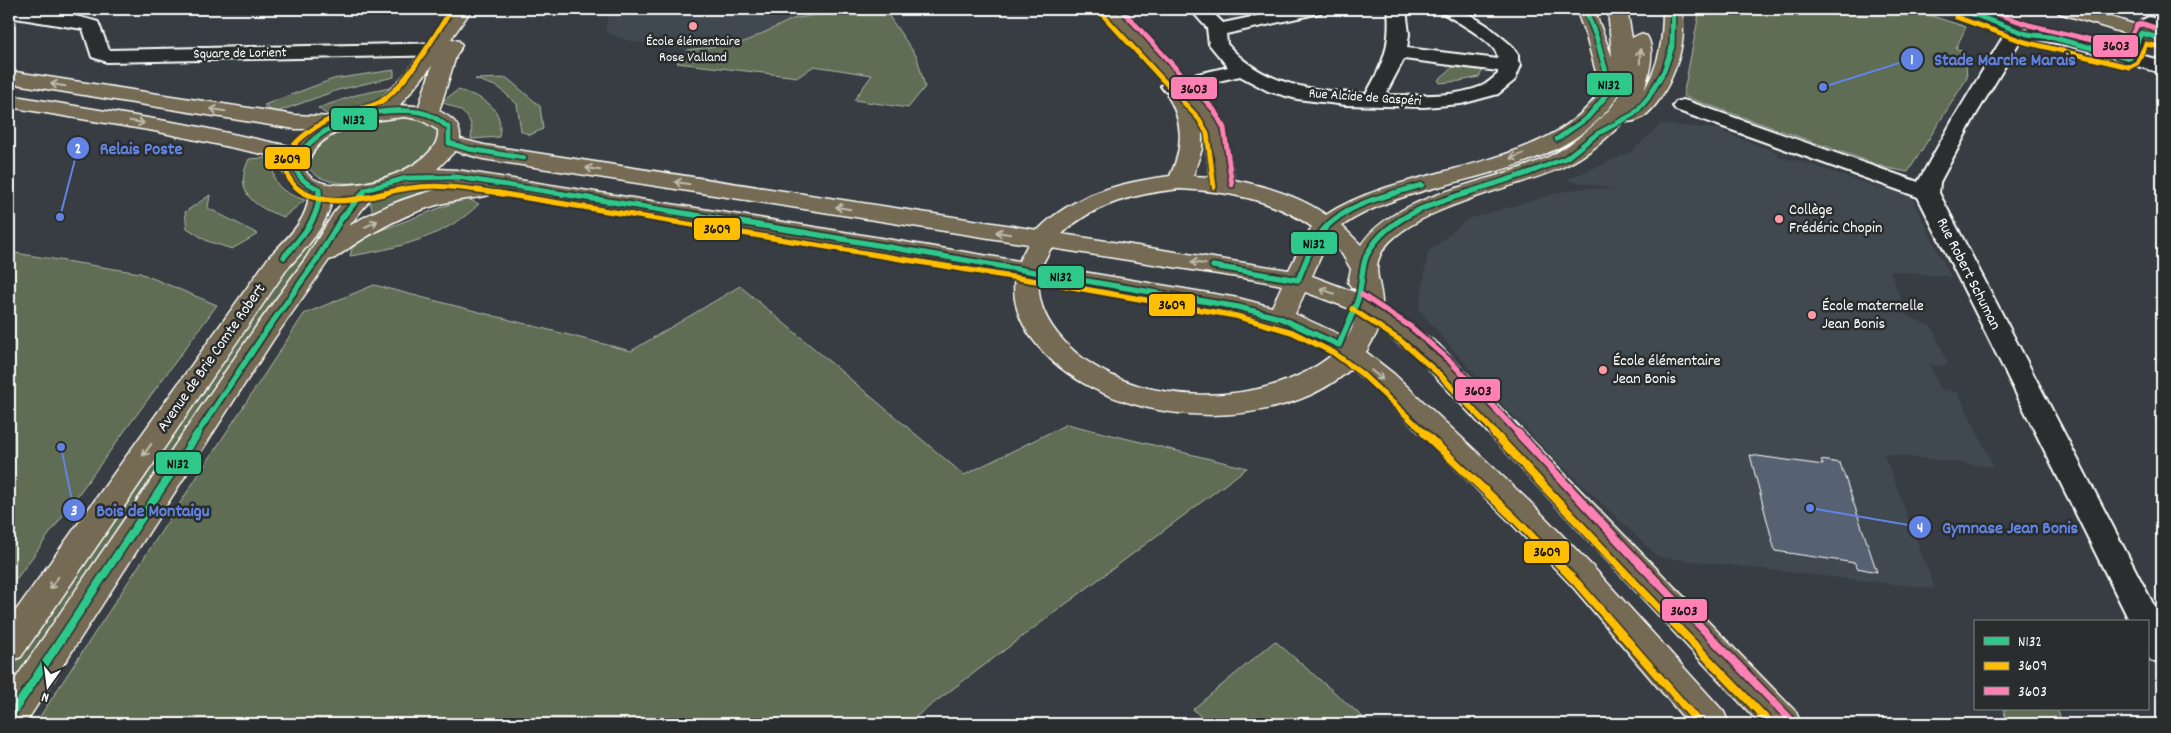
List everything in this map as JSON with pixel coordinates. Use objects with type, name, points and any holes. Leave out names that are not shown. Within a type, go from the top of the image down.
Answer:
[{"type":"main road","points":[[427,114],[446,56],[443,49],[462,9]]},
{"type":"main road","points":[[380,113],[443,49],[477,9]]},
{"type":"main road","points":[[1104,9],[1206,114],[1215,130],[1223,186]]},
{"type":"main road","points":[[1110,9],[1176,85],[1192,122],[1193,141],[1189,160],[1179,182]]},
{"type":"main road","points":[[1585,9],[1620,96]]},
{"type":"main road","points":[[1339,345],[1357,302],[1366,258],[1380,235],[1394,224],[1441,201],[1549,166],[1582,148],[1618,115],[1622,52],[1618,9]]},
{"type":"main road","points":[[1280,318],[1317,237],[1337,216],[1379,199],[1501,162],[1542,147],[1562,137],[1582,123],[1599,106],[1620,96],[1638,79],[1641,48],[1635,9]]},
{"type":"main road","points":[[1597,134],[1634,114],[1648,98],[1664,71],[1672,48],[1673,9]]},
{"type":"main road","points":[[2066,9],[2151,28]]},
{"type":"main road","points":[[2104,9],[2151,28],[2162,39]]},
{"type":"main road","points":[[9,77],[309,124],[341,124]]},
{"type":"main road","points":[[9,100],[263,145],[298,155]]},
{"type":"main road","points":[[405,111],[427,114],[440,119],[449,128],[449,143],[442,154],[426,168],[406,178],[365,190],[340,192],[319,189],[305,184],[297,176],[295,166],[298,155],[315,138],[341,124],[380,113],[405,111]]},
{"type":"main road","points":[[449,143],[493,153],[1298,280],[1357,302],[1406,334],[1444,368],[1635,571],[1783,724]]},
{"type":"main road","points":[[406,178],[457,177],[796,231],[1238,307],[1280,318],[1339,345],[1384,381],[1520,512],[1583,577],[1711,724]]},
{"type":"main road","points":[[1179,182],[1223,186],[1248,190],[1284,202],[1316,218],[1343,240],[1361,265],[1367,278],[1370,292],[1368,320],[1355,347],[1344,360],[1322,376],[1296,390],[1253,402],[1206,405],[1182,404],[1136,395],[1114,387],[1077,367],[1062,356],[1039,329],[1030,308],[1026,287],[1027,273],[1037,248],[1056,225],[1069,215],[1098,199],[1115,193],[1179,182]]},
{"type":"main road","points":[[316,261],[358,230],[391,214],[433,199],[467,191],[527,188]]},
{"type":"main road","name":"Avenue de Brie Comte Robert","points":[[9,647],[278,263],[313,219],[320,206],[321,197],[319,189]]},
{"type":"main road","name":"Avenue de Brie Comte Robert","points":[[9,718],[264,334],[316,261],[341,219],[365,190]]},
{"type":"street","points":[[9,12],[78,22],[102,9]]},
{"type":"street","points":[[1199,9],[1218,30],[1314,9]]},
{"type":"street","points":[[1377,94],[1392,68],[1400,42],[1397,9]]},
{"type":"street","points":[[1430,9],[1443,23],[1481,42],[1490,50],[1501,65]]},
{"type":"street","points":[[1449,9],[1499,44],[1508,56],[1501,65]]},
{"type":"street","name":"Square de Lorient","points":[[78,22],[91,26],[99,53],[107,56],[443,49]]},
{"type":"street","points":[[2130,58],[2151,28]]},
{"type":"street","name":"Rue Alcide de Gaspéri","points":[[1218,30],[1216,38],[1220,47],[1243,70],[1257,78],[1296,93],[1377,94],[1425,102],[1475,95],[1500,85],[1508,76],[1501,65]]},
{"type":"street","points":[[1683,106],[1928,193],[1929,182],[1964,118],[2013,36],[2030,34],[2045,36],[2162,67]]},
{"type":"street","points":[[1397,52],[1501,65]]},
{"type":"street","points":[[1176,85],[1243,70]]},
{"type":"street","name":"Rue Robert Schuman","points":[[1928,193],[1997,333],[2145,620]]},
{"type":"street","name":"Rue Robert Schuman","points":[[2148,625],[2162,650]]},
{"type":"shaded area","name":"École élémentaire Rose Valland","points":[[611,9],[847,9],[793,19],[744,42],[688,50],[630,41],[605,32]]},
{"type":"shaded area","points":[[1218,9],[1282,9],[1230,20]]},
{"type":"shaded area","points":[[1661,124],[1724,130],[1726,133],[1777,152],[1779,158],[1800,161],[1877,187],[1899,191],[1912,198],[1951,277],[1890,271],[1908,316],[1932,327],[1948,364],[1943,366],[1930,365],[1941,389],[1958,392],[1994,467],[1884,454],[1935,589],[1658,557],[1558,462],[1481,382],[1419,310],[1428,252],[1467,219],[1565,191],[1587,188],[1620,190],[1566,180],[1631,152]]},
{"type":"green space","points":[[847,9],[884,9],[917,57],[925,87],[908,108],[854,100],[872,75],[814,66],[798,77],[677,63],[688,50],[744,42],[793,19]]},
{"type":"green space","points":[[1700,9],[1910,9],[1966,27],[1956,48],[1965,53],[1967,78],[1908,172],[1887,168],[1683,96]]},
{"type":"green space","points":[[1454,66],[1483,70],[1479,77],[1440,83],[1438,80]]},
{"type":"green space","points":[[394,70],[394,77],[338,90],[274,113],[264,105],[333,79]]},
{"type":"green space","points":[[507,78],[540,106],[543,129],[530,135],[521,131],[517,104],[498,87],[475,79]]},
{"type":"green space","points":[[390,88],[384,101],[368,104],[330,117],[318,108],[356,95]]},
{"type":"green space","points":[[458,90],[476,96],[490,105],[499,118],[499,137],[471,139],[471,124],[465,114],[441,102]]},
{"type":"green space","points":[[406,115],[432,123],[438,132],[438,140],[434,149],[426,157],[406,170],[380,180],[341,183],[319,177],[312,172],[308,165],[308,157],[314,148],[335,132],[355,124]]},
{"type":"green space","points":[[277,157],[274,166],[275,180],[279,186],[290,194],[305,200],[284,217],[256,203],[245,190],[245,171],[249,159]]},
{"type":"green space","points":[[423,182],[438,192],[373,215],[370,200]]},
{"type":"green space","points":[[210,195],[208,208],[258,234],[232,249],[207,241],[187,228],[185,212]]},
{"type":"green space","points":[[466,198],[479,204],[466,215],[436,233],[384,250],[350,256],[355,236],[379,231]]},
{"type":"green space","points":[[334,220],[9,704],[9,669],[318,221]]},
{"type":"green space","points":[[9,252],[140,273],[217,305],[9,589]]},
{"type":"green space","points":[[374,285],[631,351],[740,286],[964,475],[1067,424],[1247,468],[906,724],[35,724],[304,314]]},
{"type":"green space","points":[[1275,641],[1371,724],[1208,724],[1193,709]]},
{"type":"green space","points":[[2003,710],[2057,710],[2063,724],[2008,724]]},
{"type":"building","points":[[1750,455],[1823,465],[1821,460],[1840,463],[1877,572],[1857,568],[1855,563],[1775,551]]},
{"type":"transit line","name":"3609","points":[[452,9],[418,60],[387,97],[375,106],[348,112],[327,121],[295,144],[288,154],[286,165],[288,177],[296,188],[314,197],[344,201],[362,199],[413,186],[456,186],[1061,285],[1236,316],[1292,332],[1334,353],[1362,374],[1514,518],[1577,583],[1700,724]]},
{"type":"transit line","name":"3603","points":[[1121,9],[1214,110],[1224,128],[1232,185]]},
{"type":"transit line","name":"N132","points":[[1557,139],[1587,118],[1611,90],[1596,36],[1585,9]]},
{"type":"transit line","name":"N132","points":[[9,718],[264,334],[316,261],[341,219],[365,190],[406,178],[457,177],[796,231],[1238,307],[1280,318],[1339,345],[1358,299],[1366,258],[1380,235],[1394,224],[1441,201],[1528,173],[1566,158],[1597,134],[1634,114],[1648,98],[1664,71],[1672,47],[1673,9]]},
{"type":"transit line","name":"N132","points":[[1959,9],[2027,34],[2050,37],[2130,58],[2141,33],[2162,39]]},
{"type":"transit line","name":"3603","points":[[1984,9],[2029,25],[2125,48],[2137,25],[2143,24],[2162,30]]},
{"type":"transit line","name":"3609","points":[[1103,15],[1199,119],[1207,133],[1214,187]]},
{"type":"transit line","name":"3609","points":[[1956,17],[2025,42],[2129,67],[2137,63],[2146,44],[2160,47]]},
{"type":"transit line","name":"N132","points":[[284,257],[314,218],[319,199],[319,189],[304,181],[297,172],[296,163],[309,143],[344,122],[386,112],[420,112],[435,117],[449,128],[449,143],[469,149],[524,158]]},
{"type":"transit line","name":"N132","points":[[1213,266],[1298,280],[1317,238],[1326,226],[1337,217],[1364,203],[1422,185]]},
{"type":"transit line","name":"3603","points":[[1362,295],[1411,327],[1451,362],[1641,565],[1789,718]]},
{"type":"transit line","name":"3609","points":[[1352,309],[1401,341],[1439,374],[1629,577],[1771,724]]},
{"type":"place","name":"École élémentaire Rose Valland","points":[[693,26]]},
{"type":"place","name":"Stade Marche Marais","points":[[1823,87]]},
{"type":"place","name":"Relais Poste","points":[[60,217]]},
{"type":"place","name":"Collège Frédéric Chopin","points":[[1779,219]]},
{"type":"place","name":"École maternelle Jean Bonis","points":[[1812,315]]},
{"type":"place","name":"École élémentaire Jean Bonis","points":[[1603,370]]},
{"type":"place","name":"Bois de Montaigu","points":[[61,447]]},
{"type":"place","name":"Gymnase Jean Bonis","points":[[1810,508]]}]
